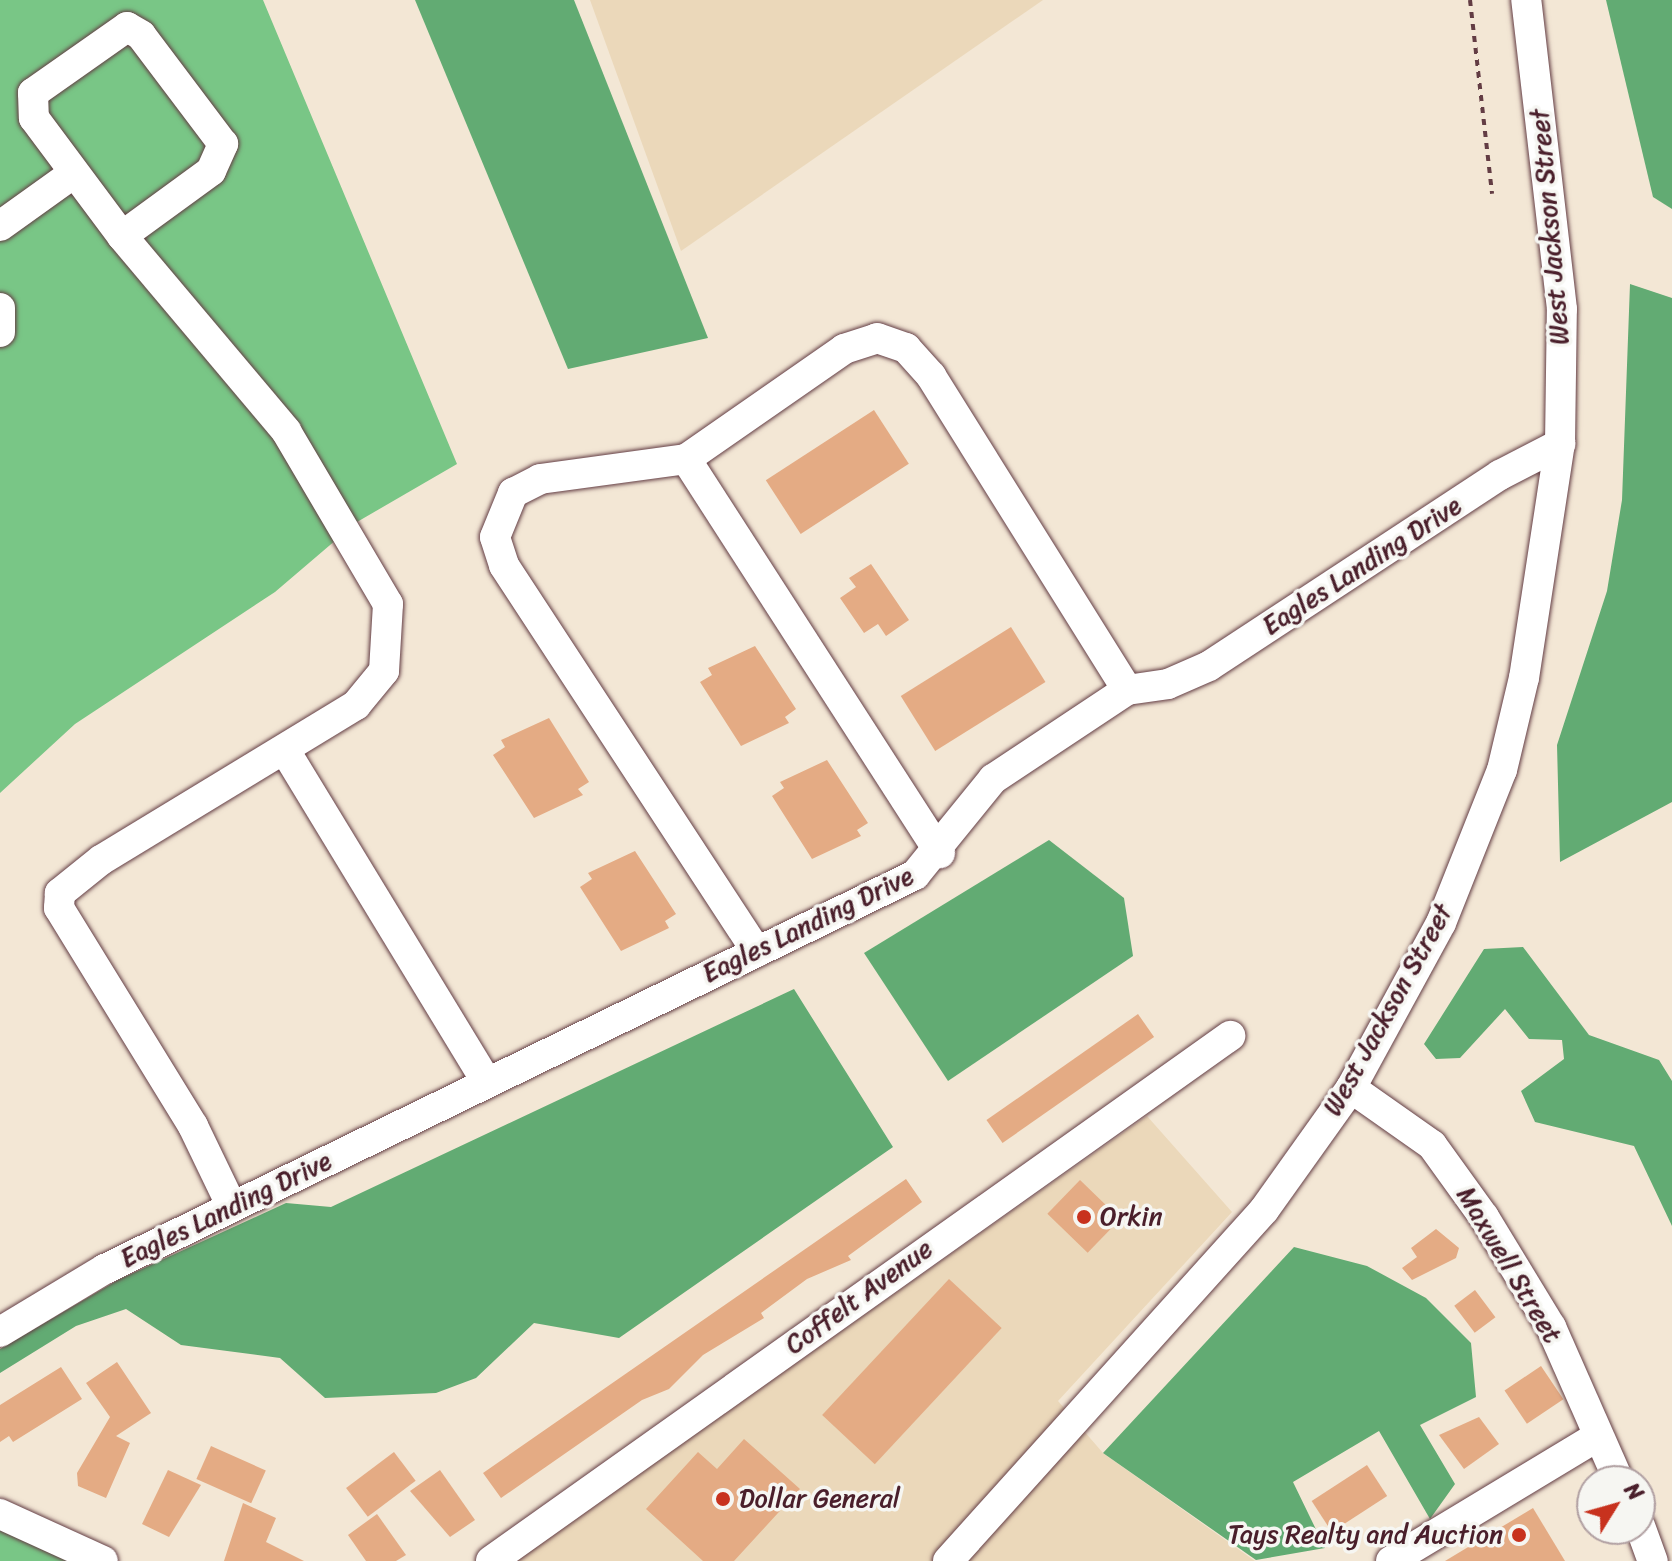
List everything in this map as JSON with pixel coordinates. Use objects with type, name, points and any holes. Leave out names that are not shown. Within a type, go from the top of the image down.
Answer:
[{"type":"street","name":"West Jackson Street","points":[[948,1561],[1264,1210],[1351,1088],[1441,923],[1502,770],[1524,678],[1560,444],[1562,309],[1526,0]]},
{"type":"street","points":[[122,236],[211,171],[223,144],[141,35],[127,27],[28,104],[74,173],[122,236],[286,431],[388,604],[384,671],[356,705],[286,752],[101,860],[60,893],[59,908],[193,1126],[232,1207]]},
{"type":"street","points":[[0,226],[74,173]]},
{"type":"street","points":[[0,308],[0,332]]},
{"type":"street","points":[[757,952],[504,565],[495,537],[513,493],[540,479],[686,459],[844,349],[877,338],[906,348],[1127,690]]},
{"type":"street","name":"Eagles Landing Drive","points":[[0,1332],[232,1207],[915,875],[940,853],[993,779],[1127,690],[1168,684],[1209,666],[1500,475],[1560,444]]},
{"type":"street","points":[[686,459],[940,853]]},
{"type":"street","points":[[286,752],[487,1082]]},
{"type":"street","name":"Coffelt Avenue","points":[[491,1561],[1230,1036]]},
{"type":"street","name":"Maxwell Street","points":[[1351,1088],[1432,1145],[1484,1217],[1551,1327],[1612,1465]]},
{"type":"street","points":[[1391,1561],[1598,1436]]},
{"type":"street","points":[[0,1514],[103,1561]]},
{"type":"path","points":[[1470,0],[1492,194]]},
{"type":"shaded area","points":[[590,0],[1043,0],[681,251]]},
{"type":"shaded area","points":[[1147,1116],[1232,1212],[1058,1401],[1103,1453],[1255,1561],[515,1561]]},
{"type":"green space","points":[[0,0],[263,0],[457,464],[357,522],[275,592],[75,724],[0,793]]},
{"type":"green space","points":[[415,0],[574,0],[708,338],[568,369]]},
{"type":"green space","points":[[1606,0],[1672,0],[1672,209],[1653,197]]},
{"type":"green space","points":[[1630,284],[1672,298],[1672,802],[1560,862],[1557,745],[1607,591],[1622,500]]},
{"type":"green space","points":[[1049,840],[1124,898],[1133,956],[948,1081],[864,953]]},
{"type":"green space","points":[[1523,947],[1589,1035],[1659,1060],[1672,1081],[1672,1226],[1634,1146],[1535,1122],[1521,1091],[1564,1059],[1562,1040],[1529,1039],[1505,1009],[1460,1058],[1436,1059],[1424,1044],[1484,949]]},
{"type":"green space","points":[[794,989],[893,1147],[619,1338],[534,1323],[476,1378],[436,1393],[325,1398],[280,1358],[181,1345],[126,1309],[76,1326],[0,1373],[0,1349],[118,1280],[286,1203],[331,1207]]},
{"type":"green space","points":[[1294,1247],[1367,1266],[1426,1298],[1471,1343],[1476,1397],[1420,1425],[1455,1484],[1430,1519],[1379,1431],[1293,1482],[1325,1548],[1256,1560],[1103,1453]]},
{"type":"green space","points":[[0,1524],[80,1561],[0,1561]]},
{"type":"building","points":[[874,410],[909,464],[801,534],[766,480]]},
{"type":"building","points":[[871,564],[909,620],[886,636],[878,624],[864,633],[840,598],[856,587],[849,578]]},
{"type":"building","points":[[1011,627],[1045,682],[935,751],[901,696]]},
{"type":"building","points":[[755,646],[796,709],[785,717],[789,723],[741,746],[700,682],[712,675],[708,668]]},
{"type":"building","points":[[549,718],[589,782],[578,789],[583,795],[534,818],[493,755],[505,747],[501,740]]},
{"type":"building","points":[[827,760],[868,823],[857,830],[861,836],[812,859],[772,796],[784,788],[780,782]]},
{"type":"building","points":[[635,851],[676,914],[665,921],[669,928],[621,951],[580,887],[592,879],[588,873]]},
{"type":"building","points":[[1138,1014],[1154,1037],[1003,1143],[986,1120]]},
{"type":"building","points":[[906,1179],[922,1202],[848,1256],[851,1260],[807,1279],[761,1313],[764,1318],[703,1355],[669,1389],[642,1400],[501,1498],[483,1473]]},
{"type":"building","name":"Orkin","points":[[1080,1180],[1120,1219],[1088,1253],[1047,1214]]},
{"type":"building","points":[[1436,1229],[1459,1248],[1456,1258],[1412,1280],[1402,1268],[1417,1257],[1411,1248]]},
{"type":"building","points":[[949,1279],[1002,1328],[875,1464],[822,1415]]},
{"type":"building","points":[[1475,1290],[1495,1317],[1475,1333],[1454,1306]]},
{"type":"building","points":[[117,1362],[151,1413],[116,1436],[130,1443],[106,1498],[78,1486],[77,1473],[110,1417],[86,1383]]},
{"type":"building","points":[[1541,1366],[1563,1399],[1527,1424],[1505,1391]]},
{"type":"building","points":[[61,1367],[82,1399],[13,1442],[9,1436],[0,1442],[0,1405]]},
{"type":"building","points":[[1479,1417],[1499,1444],[1464,1469],[1439,1435]]},
{"type":"building","name":"Dollar General","points":[[744,1439],[800,1489],[734,1561],[703,1561],[646,1509],[698,1452],[717,1469]]},
{"type":"building","points":[[211,1446],[266,1470],[251,1503],[196,1479]]},
{"type":"building","points":[[394,1452],[416,1481],[368,1517],[346,1488]]},
{"type":"building","points":[[1367,1465],[1387,1496],[1332,1532],[1312,1501]]},
{"type":"building","points":[[168,1470],[201,1485],[169,1537],[142,1524]]},
{"type":"building","points":[[440,1470],[475,1520],[450,1537],[410,1491]]},
{"type":"building","points":[[243,1503],[276,1518],[266,1542],[304,1561],[224,1561]]},
{"type":"building","name":"Tays Realty and Auction","points":[[1533,1508],[1565,1561],[1445,1561]]},
{"type":"building","points":[[377,1514],[406,1555],[396,1561],[366,1561],[348,1535]]},
{"type":"place","name":"Orkin","points":[[1084,1217]]},
{"type":"place","name":"Dollar General","points":[[723,1499]]},
{"type":"place","name":"Tays Realty and Auction","points":[[1519,1535]]}]
